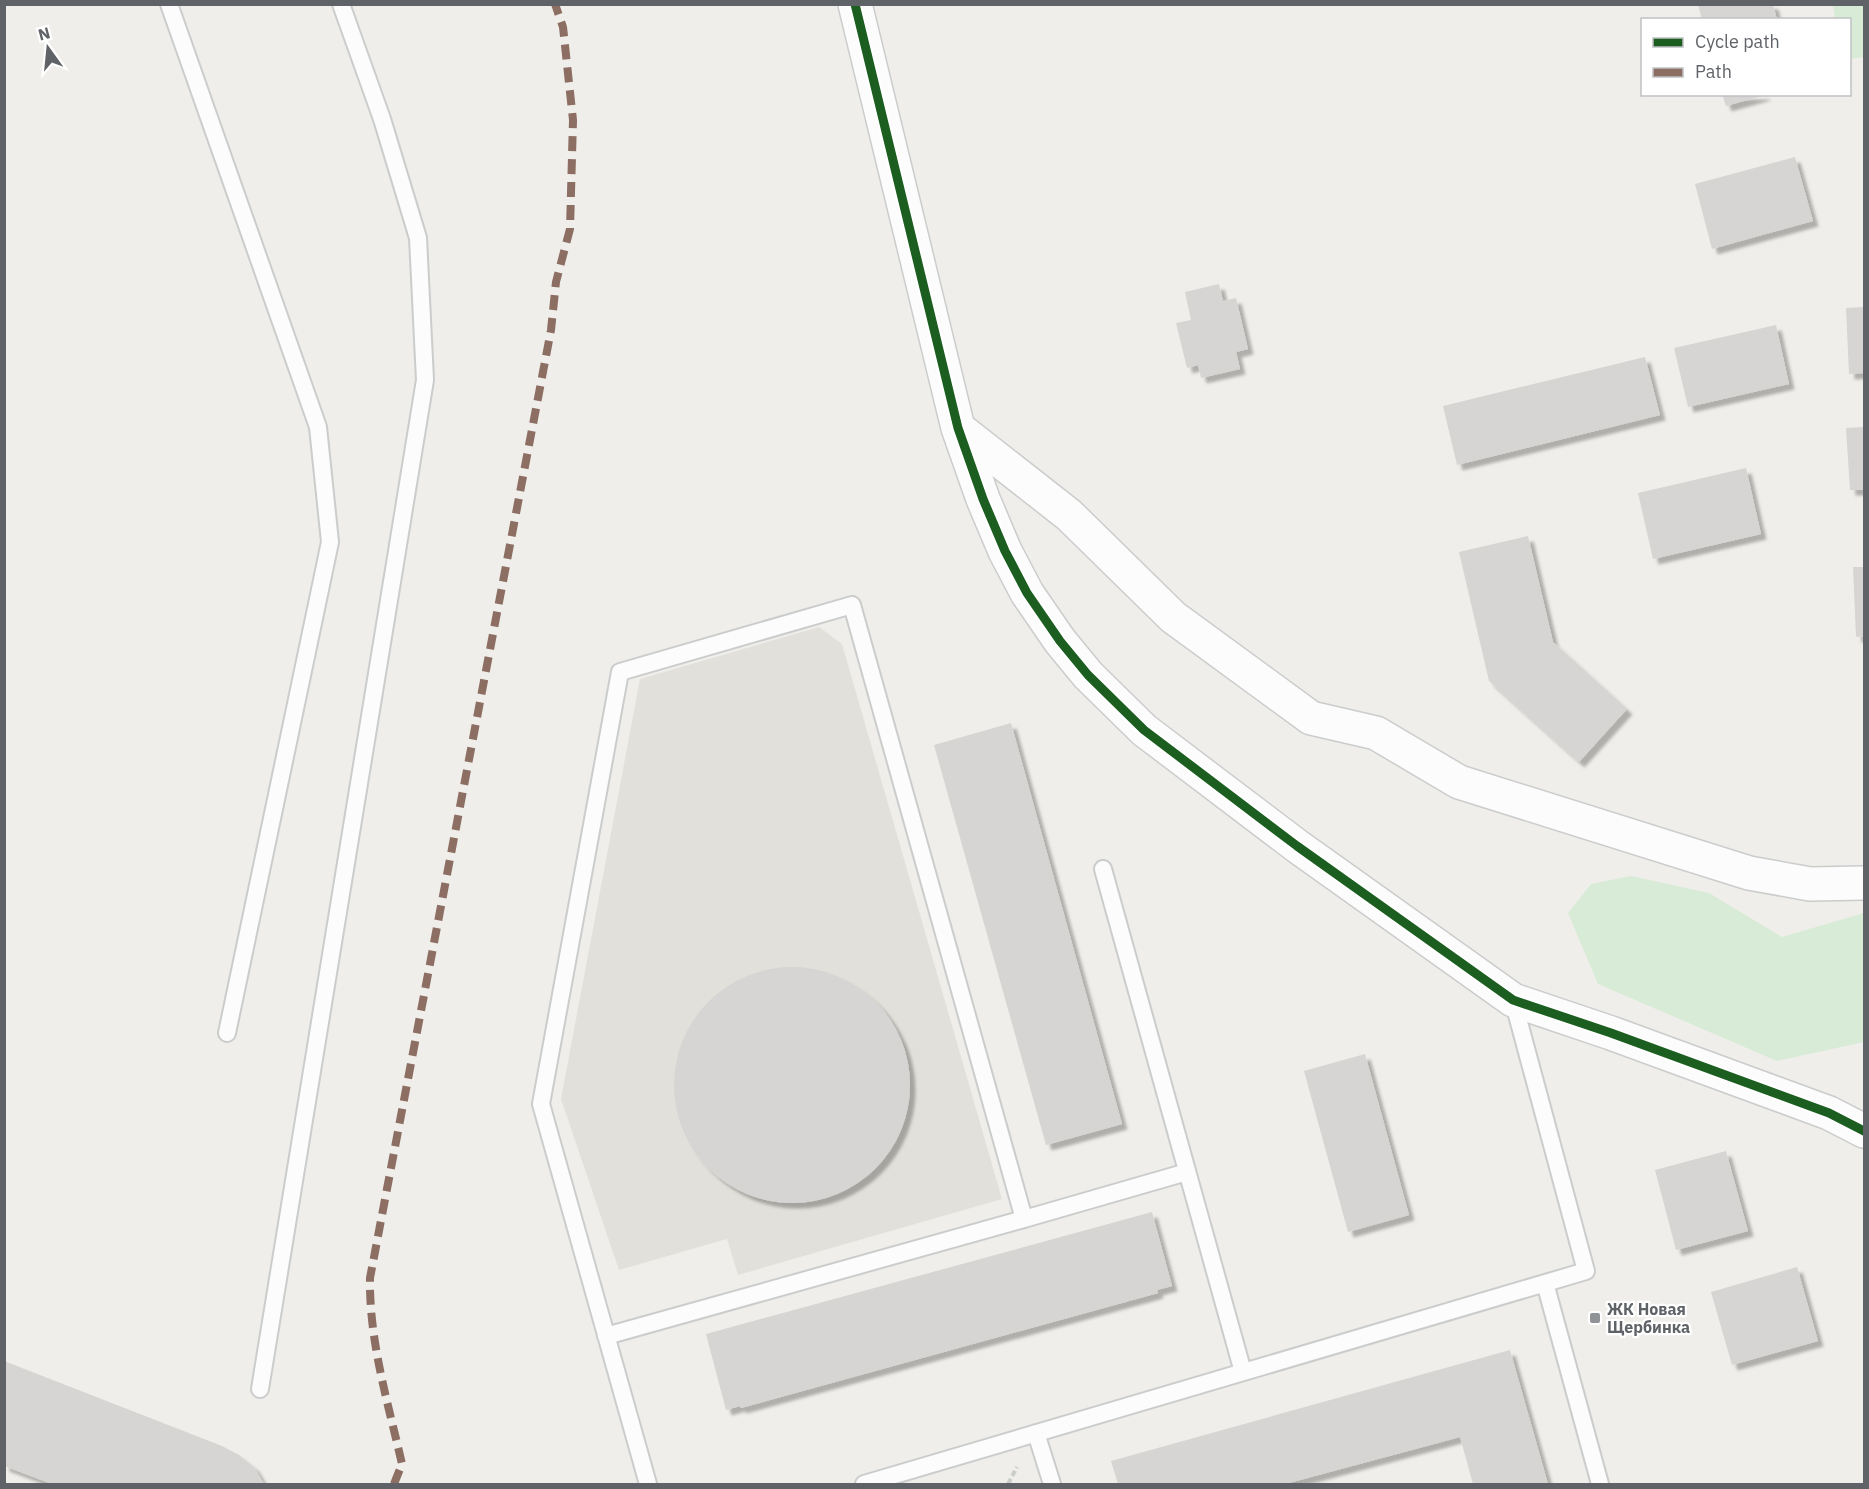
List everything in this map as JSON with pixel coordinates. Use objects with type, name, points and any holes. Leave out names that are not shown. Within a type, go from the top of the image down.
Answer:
[{"type":"street","points":[[855,4],[958,428],[982,499],[1005,551],[1028,593],[1088,675],[1144,730],[1297,846],[1513,1000],[1611,1033],[1818,1109],[1864,1131]]},
{"type":"street","points":[[958,428],[1069,515],[1173,617],[1311,718],[1376,733],[1459,782],[1749,873],[1810,884],[1864,883]]},
{"type":"lane","points":[[169,4],[318,427],[330,542],[227,1033]]},
{"type":"lane","points":[[260,1389],[425,380],[418,238],[382,119],[341,4]]},
{"type":"lane","points":[[648,1485],[541,1104],[620,672],[852,605],[1024,1219]]},
{"type":"lane","points":[[1103,869],[1243,1372]]},
{"type":"lane","points":[[864,1485],[1586,1271],[1513,1000]]},
{"type":"lane","points":[[606,1336],[1187,1172]]},
{"type":"lane","points":[[1545,1283],[1600,1485]]},
{"type":"lane","points":[[1036,1433],[1052,1485]]},
{"type":"shaded area","points":[[819,627],[842,644],[1002,1199],[738,1275],[727,1239],[619,1270],[561,1099],[640,679]]},
{"type":"green space","points":[[1833,5],[1864,5],[1864,57],[1851,59],[1851,18],[1835,18]]},
{"type":"green space","points":[[1631,876],[1709,893],[1782,937],[1864,913],[1864,1042],[1777,1061],[1598,984],[1568,913],[1591,884]]},
{"type":"building","points":[[1698,4],[1773,4],[1776,18],[1702,18]]},
{"type":"building","points":[[1723,96],[1761,96],[1726,106]]},
{"type":"building","points":[[1795,157],[1813,221],[1712,249],[1695,184]]},
{"type":"building","points":[[1219,284],[1223,301],[1236,298],[1248,349],[1236,352],[1240,369],[1201,378],[1198,365],[1187,368],[1176,323],[1191,320],[1185,292]]},
{"type":"building","points":[[1864,307],[1864,373],[1849,374],[1846,308]]},
{"type":"building","points":[[1776,325],[1789,384],[1688,407],[1674,348]]},
{"type":"building","points":[[1645,357],[1660,415],[1457,465],[1443,406]]},
{"type":"building","points":[[1864,427],[1864,490],[1850,490],[1846,428]]},
{"type":"building","points":[[1746,468],[1761,534],[1653,559],[1638,493]]},
{"type":"building","points":[[1528,536],[1553,642],[1627,709],[1579,762],[1489,681],[1459,552]]},
{"type":"building","points":[[1853,567],[1864,567],[1864,636],[1856,637]]},
{"type":"building","points":[[1011,723],[1122,1124],[1046,1145],[934,745]]},
{"type":"building","points":[[792,967],[837,976],[867,994],[883,1010],[896,1030],[905,1051],[910,1085],[901,1130],[883,1160],[867,1176],[847,1189],[826,1198],[792,1203],[747,1194],[717,1176],[701,1160],[688,1140],[679,1119],[674,1085],[683,1040],[701,1010],[717,994],[737,981],[758,972]]},
{"type":"building","points":[[1365,1054],[1409,1215],[1348,1232],[1304,1071]]},
{"type":"building","points":[[1726,1151],[1748,1231],[1676,1250],[1655,1170]]},
{"type":"building","points":[[1152,1212],[1172,1286],[1157,1290],[1158,1293],[741,1408],[740,1406],[726,1410],[706,1334]]},
{"type":"building","points":[[1797,1267],[1818,1341],[1732,1365],[1711,1292]]},
{"type":"building","points":[[1510,1350],[1548,1484],[1473,1484],[1460,1437],[1285,1484],[1118,1484],[1111,1461]]},
{"type":"building","points":[[4,1361],[222,1446],[239,1455],[254,1467],[264,1484],[52,1484],[4,1466]]},
{"type":"marked path","points":[[394,1484],[402,1464],[376,1348],[370,1278],[551,330],[556,282],[570,229],[573,120],[563,27],[555,4]]},
{"type":"cycle path","points":[[855,4],[958,428],[983,499],[1005,551],[1027,593],[1060,641],[1088,675],[1144,730],[1297,846],[1513,1000],[1611,1033],[1829,1113],[1864,1131]]},
{"type":"place","name":"ЖК Новая Щербинка","points":[[1595,1318]]}]
